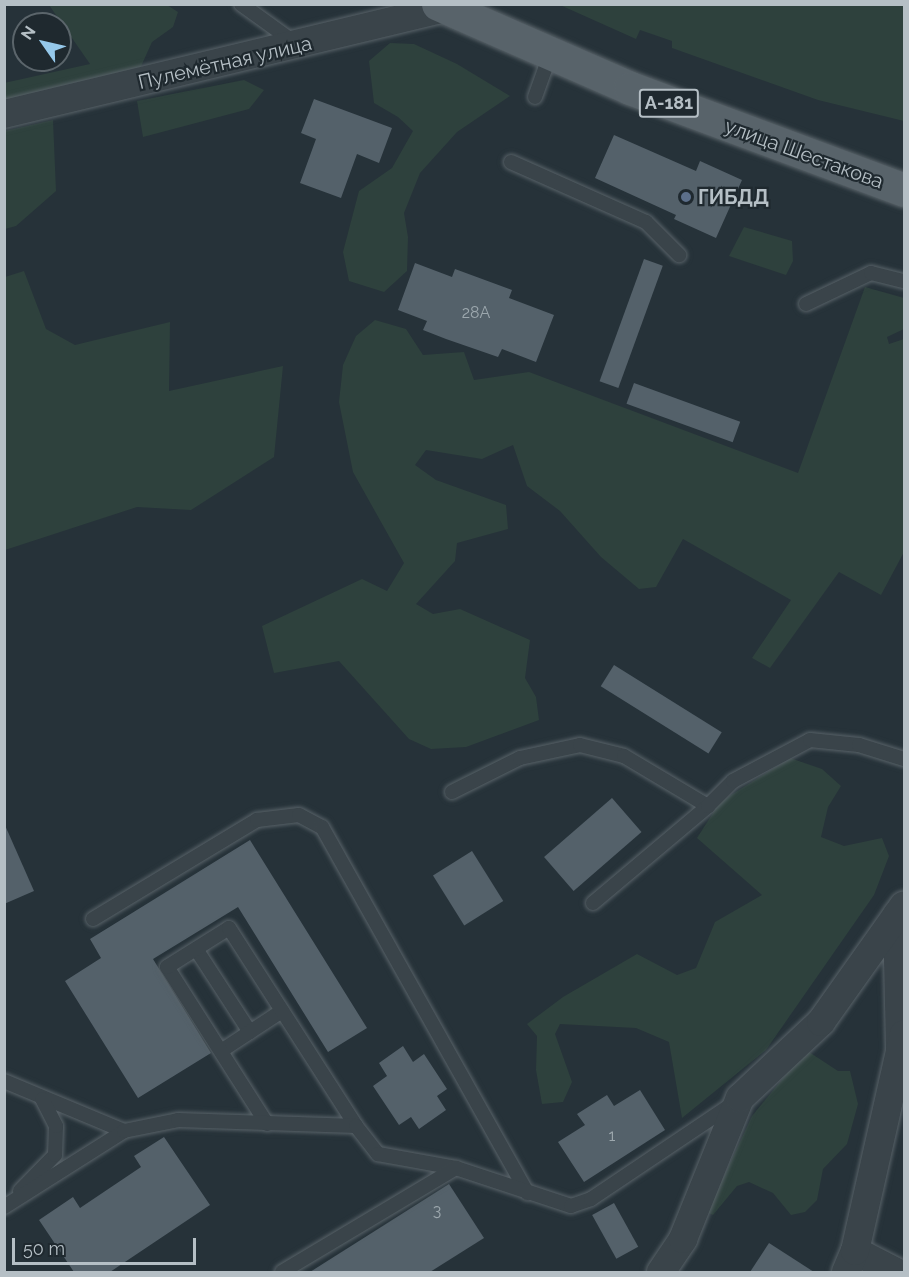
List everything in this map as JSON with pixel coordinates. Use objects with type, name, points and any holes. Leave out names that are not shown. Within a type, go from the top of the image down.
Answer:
[{"type":"main road","name":"улица Шестакова","points":[[441,6],[550,55],[800,154],[904,190]]},
{"type":"street","name":"Пулемётная улица","points":[[4,114],[300,45],[441,6]]},
{"type":"street","points":[[896,1272],[850,1262],[902,1041],[902,913]]},
{"type":"street","points":[[661,1272],[683,1239],[740,1098],[821,1022],[902,913]]},
{"type":"street","points":[[833,1005],[902,958]]},
{"type":"lane","points":[[241,4],[300,45]]},
{"type":"lane","points":[[535,97],[550,55]]},
{"type":"lane","points":[[511,162],[646,222],[679,255]]},
{"type":"lane","points":[[806,304],[871,273],[904,281]]},
{"type":"lane","points":[[592,903],[708,806],[733,781],[810,740],[859,745],[904,759]]},
{"type":"lane","points":[[452,792],[520,758],[580,745],[624,756],[708,806]]},
{"type":"lane","points":[[93,919],[257,820],[299,814],[321,827],[527,1193]]},
{"type":"lane","points":[[267,1124],[167,967],[229,928],[356,1126],[378,1154],[456,1168],[571,1206],[591,1199],[740,1098]]},
{"type":"lane","points":[[196,949],[250,1032]]},
{"type":"lane","points":[[221,1051],[282,1011]]},
{"type":"lane","points":[[4,1081],[42,1099],[124,1131]]},
{"type":"lane","points":[[5,1207],[55,1155],[56,1126],[42,1099]]},
{"type":"lane","points":[[5,1207],[124,1131],[178,1120],[356,1126]]},
{"type":"lane","points":[[282,1272],[456,1168]]},
{"type":"green space","points":[[49,5],[167,5],[178,12],[173,27],[152,42],[138,73],[5,103],[4,83],[54,72],[72,72],[72,68],[90,64],[72,38],[72,12],[54,12]]},
{"type":"green space","points":[[560,5],[904,5],[904,121],[818,100],[672,48],[672,41],[640,30],[636,39]]},
{"type":"green space","points":[[390,43],[414,44],[457,64],[510,96],[457,132],[420,173],[404,213],[408,237],[407,271],[384,292],[349,281],[343,252],[359,191],[392,168],[413,131],[398,117],[374,103],[369,61]]},
{"type":"green space","points":[[244,80],[264,90],[249,109],[143,137],[137,101]]},
{"type":"green space","points":[[53,120],[56,191],[16,226],[5,229],[5,131]]},
{"type":"green space","points":[[744,227],[792,241],[793,261],[786,275],[729,256]]},
{"type":"green space","points":[[24,271],[46,329],[75,345],[170,322],[169,391],[283,366],[274,457],[191,510],[137,507],[5,550],[5,277]]},
{"type":"green space","points":[[865,287],[904,298],[904,329],[887,337],[889,344],[904,339],[904,552],[881,595],[839,572],[770,668],[752,658],[791,600],[683,539],[656,587],[639,589],[601,557],[560,511],[527,486],[513,445],[482,459],[426,450],[415,465],[436,480],[506,505],[508,529],[457,543],[455,561],[416,604],[433,614],[460,609],[530,640],[525,678],[536,697],[539,720],[466,747],[431,749],[409,739],[339,661],[274,673],[262,626],[362,579],[387,591],[404,563],[353,472],[339,402],[343,365],[356,336],[375,320],[406,329],[423,355],[464,352],[474,380],[529,372],[798,473]]},
{"type":"green space","points":[[790,758],[822,769],[841,786],[828,807],[821,837],[844,846],[882,838],[889,856],[874,895],[766,1050],[682,1118],[669,1042],[636,1028],[560,1024],[555,1034],[572,1082],[563,1102],[542,1104],[536,1070],[537,1036],[527,1024],[563,997],[637,954],[677,975],[696,968],[715,922],[762,895],[697,838],[720,802]]},
{"type":"green space","points":[[806,1050],[838,1071],[850,1071],[858,1104],[847,1144],[823,1169],[817,1200],[805,1212],[791,1215],[773,1193],[749,1182],[737,1186],[713,1215],[707,1212],[752,1116]]},
{"type":"building","points":[[314,99],[392,128],[379,163],[357,154],[341,198],[300,183],[316,139],[301,133]]},
{"type":"building","name":"ГИБДД","points":[[614,135],[696,171],[700,161],[742,180],[716,238],[674,219],[676,215],[595,178]]},
{"type":"building","points":[[644,259],[663,266],[618,388],[600,381]]},
{"type":"building","points":[[415,263],[452,277],[455,269],[512,290],[509,298],[554,315],[536,362],[502,349],[498,357],[446,339],[423,330],[427,321],[398,310]]},
{"type":"building","points":[[634,383],[740,422],[733,442],[626,404]]},
{"type":"building","points":[[614,665],[722,732],[708,754],[601,686]]},
{"type":"building","points":[[612,798],[642,832],[574,891],[544,857]]},
{"type":"building","points":[[4,823],[34,891],[4,904]]},
{"type":"building","points":[[250,840],[367,1028],[328,1052],[238,907],[153,959],[211,1053],[138,1098],[65,981],[101,958],[90,939]]},
{"type":"building","points":[[472,851],[503,901],[464,925],[433,875]]},
{"type":"building","points":[[403,1046],[413,1062],[424,1054],[447,1089],[437,1096],[446,1110],[419,1129],[411,1117],[399,1125],[373,1086],[387,1076],[379,1063]]},
{"type":"building","points":[[640,1090],[665,1130],[584,1182],[558,1142],[585,1125],[577,1114],[607,1095],[614,1106]]},
{"type":"building","points":[[164,1137],[210,1205],[110,1272],[74,1272],[39,1220],[73,1197],[80,1208],[141,1167],[134,1156]]},
{"type":"building","points":[[449,1184],[484,1238],[430,1272],[310,1272]]},
{"type":"building","points":[[614,1203],[638,1247],[616,1259],[592,1215]]},
{"type":"building","points":[[769,1243],[814,1272],[750,1272]]},
{"type":"place","name":"ГИБДД","points":[[686,197]]}]
